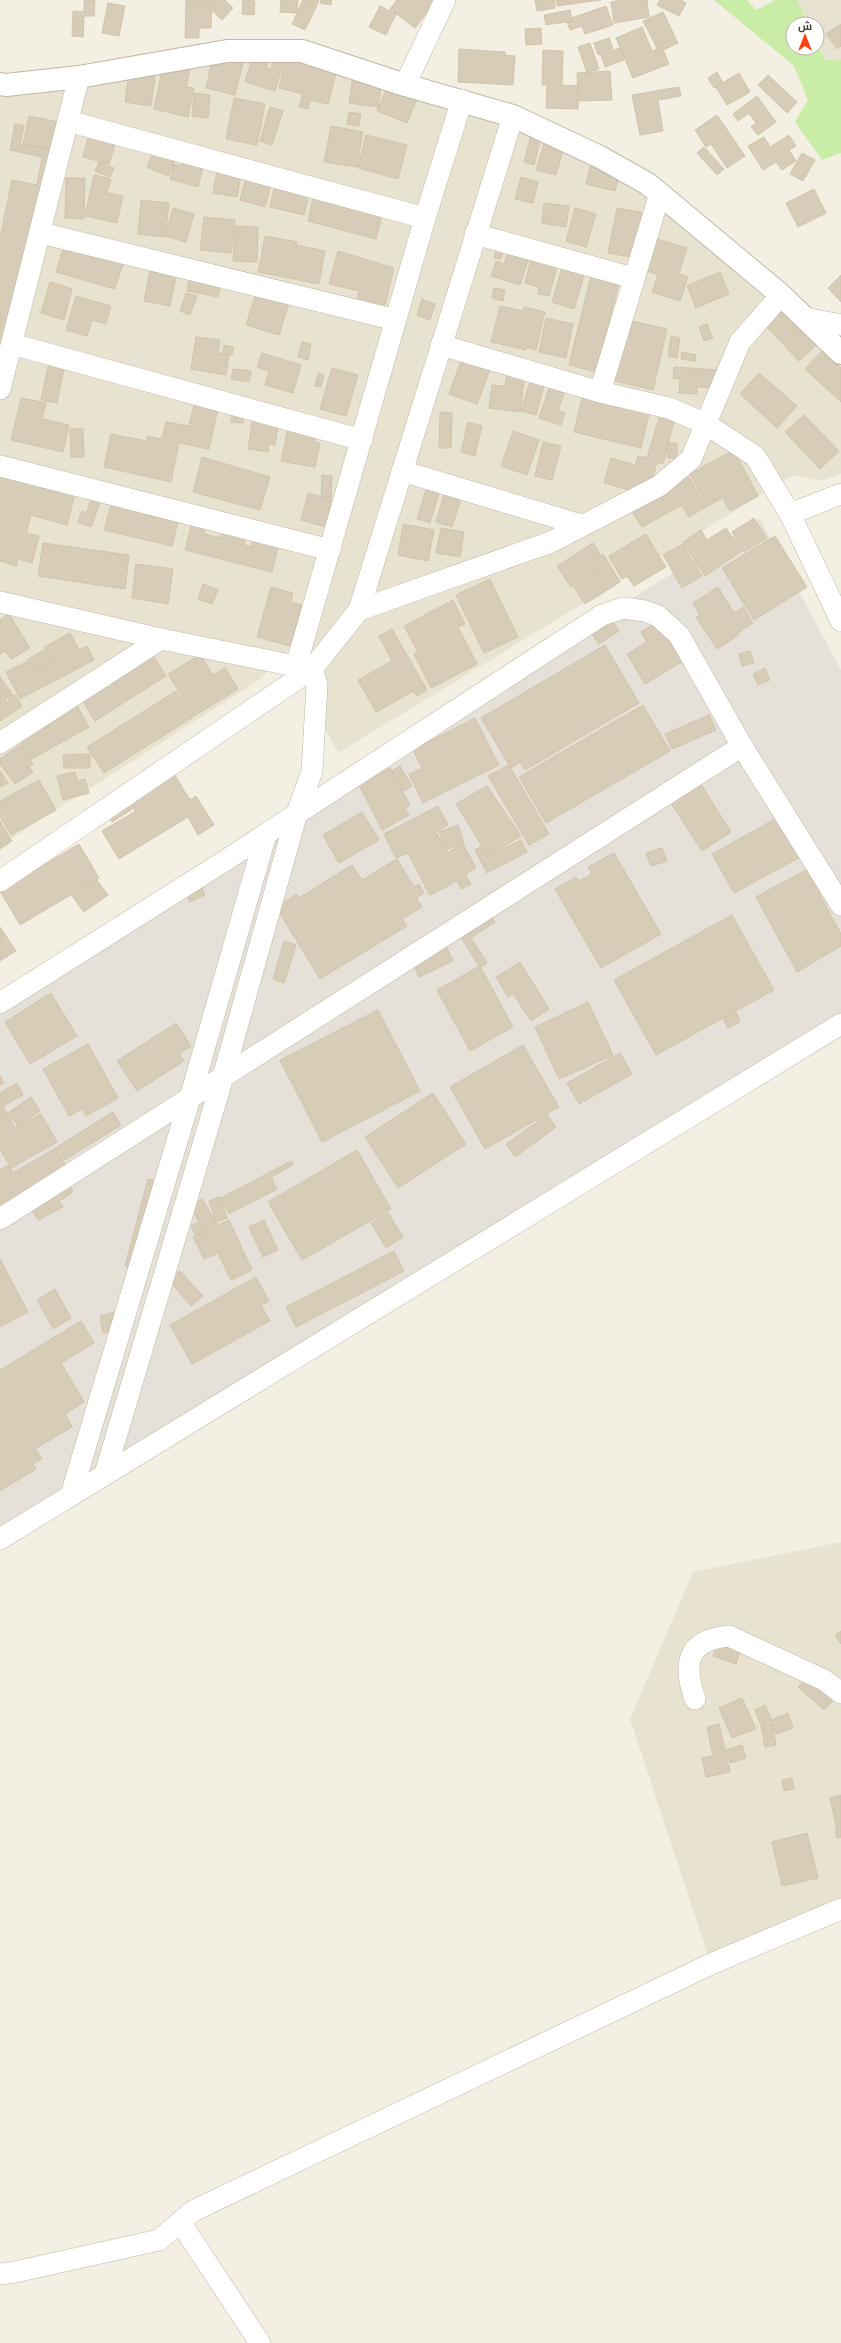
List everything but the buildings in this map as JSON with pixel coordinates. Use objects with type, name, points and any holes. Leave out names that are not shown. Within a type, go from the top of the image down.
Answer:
[{"type":"street","points":[[405,85],[445,0]]},
{"type":"street","points":[[0,84],[6,85],[79,77],[227,51],[302,51],[405,85],[462,100],[513,116],[600,157],[648,184],[781,295],[841,353]]},
{"type":"street","points":[[0,389],[41,233],[79,77]]},
{"type":"street","points":[[304,668],[330,550],[425,218],[462,100]]},
{"type":"street","points":[[0,881],[304,668],[359,610],[513,116]]},
{"type":"street","points":[[68,121],[425,218]]},
{"type":"street","points":[[600,392],[633,278],[660,193]]},
{"type":"street","points":[[41,233],[396,320]]},
{"type":"street","points":[[475,234],[633,278]]},
{"type":"street","points":[[359,610],[552,542],[581,525],[659,486],[690,459],[740,342],[781,295]]},
{"type":"street","points":[[805,318],[841,325]]},
{"type":"street","points":[[12,344],[362,440]]},
{"type":"street","points":[[441,345],[600,392],[669,408],[706,424],[755,456],[790,514],[841,621]]},
{"type":"street","points":[[0,466],[330,550]]},
{"type":"street","points":[[402,471],[581,525]]},
{"type":"street","points":[[790,514],[841,494]]},
{"type":"street","points":[[3,606],[304,668],[318,685],[312,771],[297,813],[217,1081],[176,1235],[105,1474]]},
{"type":"street","points":[[0,1003],[266,834],[602,615],[623,608],[645,611],[658,616],[679,635],[742,746],[841,905]]},
{"type":"street","points":[[0,743],[162,639]]},
{"type":"street","points":[[0,1219],[742,746]]},
{"type":"street","points":[[72,1495],[190,1098],[266,834]]},
{"type":"street","points":[[0,1539],[841,1024]]},
{"type":"street","points":[[201,1060],[217,1081]]},
{"type":"street","points":[[156,1213],[176,1235]]},
{"type":"street","points":[[695,1699],[688,1679],[688,1665],[695,1648],[713,1638],[729,1636],[824,1680],[841,1693]]},
{"type":"street","points":[[0,2274],[159,2240],[193,2211],[711,1964],[841,1908]]},
{"type":"street","points":[[180,2222],[260,2343]]},
{"type":"shaded area","points":[[797,0],[841,0],[841,59],[825,60],[823,56],[825,56],[825,16],[804,16]]},
{"type":"shaded area","points":[[305,49],[615,153],[782,307],[841,365],[841,474],[820,481],[794,475],[338,753],[322,723],[313,652],[289,649],[259,680],[0,846],[0,77]]},
{"type":"shaded area","points":[[760,519],[841,670],[841,1013],[0,1526],[0,990]]},
{"type":"shaded area","points":[[841,1542],[841,1909],[711,1964],[630,1719],[693,1572]]},
{"type":"green space","points":[[714,0],[747,0],[756,10],[776,0],[797,0],[804,16],[785,16],[785,56],[823,56],[825,60],[841,59],[841,153],[822,160],[795,122],[808,100],[794,66]]}]
